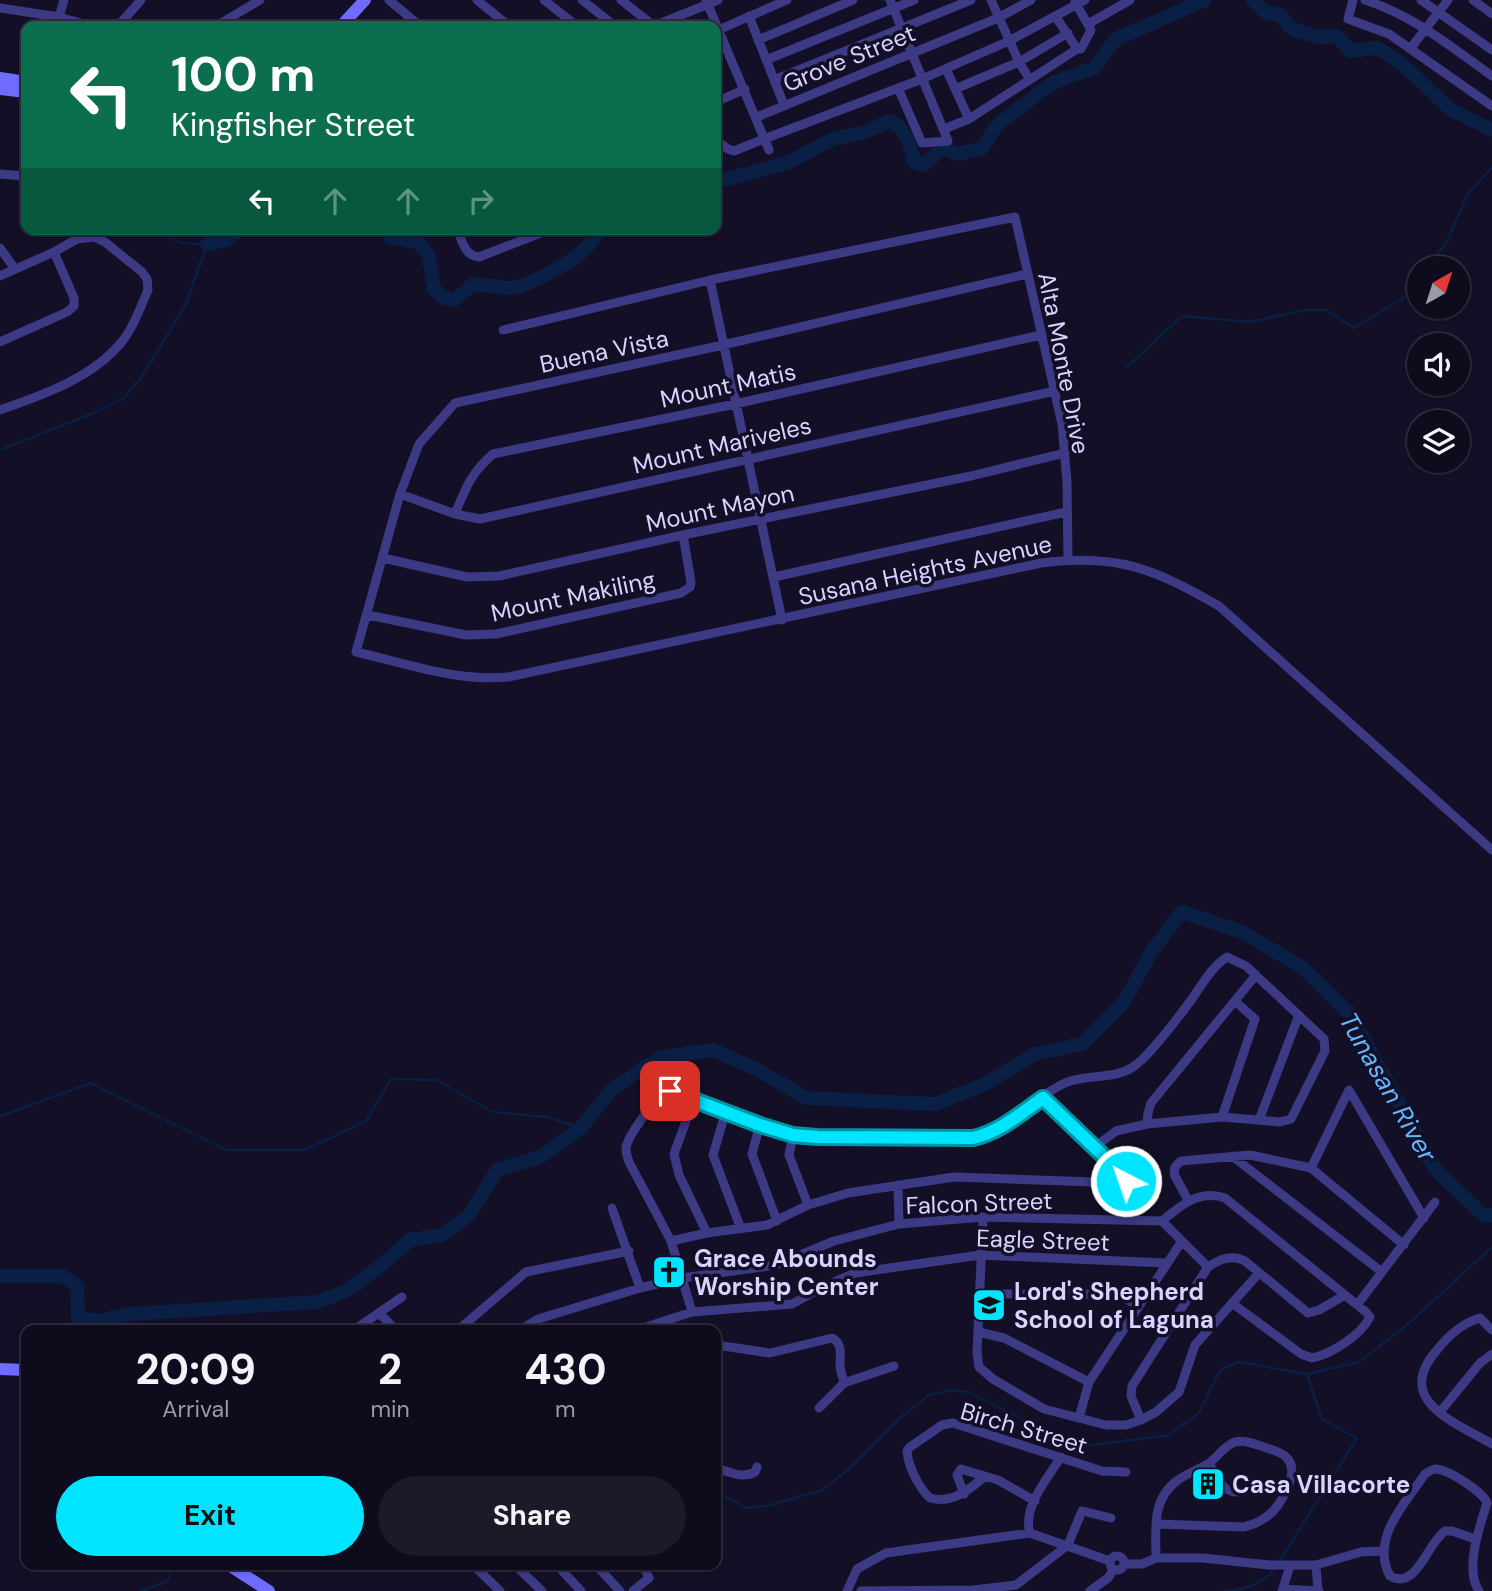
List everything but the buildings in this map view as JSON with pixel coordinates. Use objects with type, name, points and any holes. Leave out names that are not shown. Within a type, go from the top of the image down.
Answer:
[{"type":"street","points":[[59,17],[64,0]]},
{"type":"street","points":[[122,21],[141,0]]},
{"type":"street","points":[[224,21],[260,0]]},
{"type":"street","points":[[346,21],[365,0]]},
{"type":"street","points":[[388,0],[414,21]]},
{"type":"street","points":[[477,0],[503,21]]},
{"type":"street","points":[[582,0],[609,21]]},
{"type":"street","points":[[621,0],[648,21]]},
{"type":"street","points":[[665,21],[707,2],[718,0]]},
{"type":"street","points":[[721,28],[787,0]]},
{"type":"street","points":[[758,40],[853,0]]},
{"type":"street","points":[[766,60],[892,4],[914,0]]},
{"type":"street","points":[[774,80],[971,0]]},
{"type":"street","points":[[991,0],[1030,80]]},
{"type":"street","name":"Grove Street","points":[[757,117],[998,18],[1031,0]]},
{"type":"street","points":[[1088,24],[1130,0]]},
{"type":"street","points":[[1353,0],[1348,19],[1389,34],[1492,106]]},
{"type":"street","points":[[1365,0],[1401,13],[1492,76]]},
{"type":"street","points":[[1421,0],[1492,50]]},
{"type":"street","points":[[1410,49],[1448,0]]},
{"type":"street","points":[[1474,0],[1492,14]]},
{"type":"street","points":[[546,1],[570,21]]},
{"type":"street","points":[[707,2],[714,21]]},
{"type":"street","points":[[721,144],[734,150],[922,79],[1009,41],[1056,17],[1078,2],[1091,32],[1081,49],[1077,49],[969,119],[944,130]]},
{"type":"street","points":[[892,4],[948,141],[922,143],[898,88]]},
{"type":"street","points":[[0,8],[73,21]]},
{"type":"street","points":[[748,16],[784,105]]},
{"type":"street","points":[[1056,17],[1077,49]]},
{"type":"street","points":[[955,89],[1019,62],[1068,33]]},
{"type":"street","points":[[721,39],[769,150]]},
{"type":"street","points":[[946,69],[969,119]]},
{"type":"street","points":[[0,78],[21,81]]},
{"type":"street","points":[[0,89],[21,91]]},
{"type":"street","points":[[721,100],[744,89]]},
{"type":"street","points":[[0,174],[21,176]]},
{"type":"street","name":"Alta Monte Drive","points":[[710,280],[1015,217],[1055,391],[1065,453],[1068,560]]},
{"type":"street","points":[[75,235],[77,239]]},
{"type":"street","points":[[459,235],[466,251],[479,257],[536,235]]},
{"type":"street","points":[[0,276],[77,239],[94,237],[105,242],[142,272],[147,279],[148,290],[124,338],[107,356],[67,383],[0,410]]},
{"type":"street","points":[[0,248],[15,269]]},
{"type":"street","points":[[0,342],[67,312],[74,306],[74,298],[54,252]]},
{"type":"street","name":"Buena Vista","points":[[356,652],[400,494],[419,444],[455,403],[723,345],[1027,274]]},
{"type":"street","points":[[503,330],[710,280],[782,620]]},
{"type":"street","name":"Mount Matis","points":[[455,514],[467,483],[477,468],[493,454],[735,404],[1041,335]]},
{"type":"street","name":"Mount Mariveles","points":[[400,494],[455,514],[487,518],[1055,391]]},
{"type":"street","name":"Mount Mayon","points":[[383,558],[467,577],[490,578],[683,535],[963,478],[1065,453]]},
{"type":"street","points":[[774,577],[1066,512]]},
{"type":"street","name":"Mount Makiling","points":[[368,615],[466,635],[496,634],[681,593],[690,587],[691,582],[683,535]]},
{"type":"street","name":"Susana Heights Avenue","points":[[356,652],[467,677],[508,677],[1041,563],[1068,560],[1106,561],[1140,567],[1178,583],[1219,606],[1492,850]]},
{"type":"street","points":[[692,1312],[671,1241],[625,1150],[629,1139],[661,1095],[670,1091],[793,1135],[973,1138],[987,1135],[1067,1082],[1116,1074],[1138,1064],[1187,1005],[1217,963],[1227,957],[1236,960],[1256,975],[1324,1039],[1326,1047],[1291,1119],[1280,1122],[1222,1117],[1147,1124],[1116,1131],[1095,1147]]},
{"type":"street","points":[[1147,1124],[1147,1113],[1152,1103],[1256,975]]},
{"type":"street","points":[[1222,1117],[1255,1020],[1236,1002]]},
{"type":"street","points":[[1259,1120],[1298,1016]]},
{"type":"street","points":[[1311,1168],[1349,1090],[1424,1218]]},
{"type":"street","points":[[1043,1098],[1095,1147],[1126,1181],[1129,1220]]},
{"type":"street","points":[[694,1099],[674,1154],[679,1175],[707,1233]]},
{"type":"street","points":[[726,1111],[713,1155],[741,1229]]},
{"type":"street","points":[[760,1125],[752,1154],[778,1221]]},
{"type":"street","points":[[793,1135],[789,1155],[808,1205]]},
{"type":"street","points":[[1233,1156],[1381,1272]]},
{"type":"street","points":[[1188,1200],[1174,1174],[1175,1167],[1181,1161],[1250,1156],[1311,1168],[1404,1245]]},
{"type":"street","points":[[671,1241],[707,1233],[756,1228],[778,1221],[827,1197],[898,1185],[954,1177],[1093,1182],[1116,1168]]},
{"type":"street","points":[[898,1185],[899,1224]]},
{"type":"street","points":[[1208,1267],[1162,1221],[1188,1200],[1213,1196],[1225,1198],[1370,1317],[1367,1323],[1344,1343],[1312,1358],[1301,1354],[1232,1303]]},
{"type":"street","points":[[1357,1305],[1435,1202]]},
{"type":"street","points":[[612,1208],[640,1288]]},
{"type":"street","points":[[983,1217],[977,1360],[979,1367],[993,1379],[1044,1409],[1116,1426],[1141,1420],[1156,1412],[1179,1392],[1195,1345],[1259,1273]]},
{"type":"street","name":"Falcon Street","points":[[528,1325],[538,1319],[640,1288],[682,1278],[776,1265],[834,1241],[899,1224],[983,1217],[1162,1221]]},
{"type":"street","points":[[1079,1418],[1089,1382],[1182,1241]]},
{"type":"street","points":[[464,1325],[526,1272],[629,1251]]},
{"type":"street","name":"Eagle Street","points":[[652,1325],[692,1312],[793,1304],[855,1273],[981,1255],[1166,1264]]},
{"type":"street","points":[[1141,1420],[1131,1396],[1132,1386],[1208,1267],[1222,1259],[1238,1257],[1308,1313],[1320,1310],[1345,1295]]},
{"type":"street","points":[[979,1294],[1117,1294],[1139,1306]]},
{"type":"street","points":[[361,1325],[402,1297]]},
{"type":"street","points":[[379,1313],[391,1325]]},
{"type":"street","points":[[1492,1330],[1480,1318],[1470,1321],[1435,1351],[1421,1375],[1424,1398],[1440,1412],[1492,1444]]},
{"type":"street","points":[[978,1332],[1004,1338],[1089,1382]]},
{"type":"street","points":[[721,1346],[771,1353],[832,1338],[837,1341],[839,1347],[844,1383]]},
{"type":"street","points":[[1440,1412],[1480,1363],[1492,1354]]},
{"type":"street","points":[[819,1408],[844,1383],[894,1366]]},
{"type":"street","points":[[0,1369],[21,1370]]},
{"type":"street","name":"Birch Street","points":[[964,1494],[943,1499],[930,1498],[921,1487],[907,1456],[910,1447],[948,1423],[1101,1471],[1126,1472]]},
{"type":"street","points":[[1156,1524],[1244,1527],[1254,1525],[1281,1503],[1292,1475],[1290,1461],[1281,1453],[1246,1441],[1230,1444],[1209,1463],[1179,1479],[1170,1486],[1159,1503],[1156,1524],[1156,1558]]},
{"type":"street","points":[[1030,1533],[1028,1516],[1061,1457]]},
{"type":"street","points":[[1209,1463],[1225,1489],[1238,1492]]},
{"type":"street","points":[[721,1470],[742,1476],[751,1475],[757,1467]]},
{"type":"street","points":[[984,1477],[964,1494],[958,1480],[958,1471],[965,1469],[998,1480],[1035,1501]]},
{"type":"street","points":[[1475,1539],[1445,1531],[1437,1538],[1410,1577],[1404,1580],[1390,1576],[1383,1551],[1390,1526],[1425,1474],[1437,1469],[1485,1497],[1487,1503],[1475,1539],[1473,1576],[1474,1585],[1479,1591]]},
{"type":"street","points":[[861,1591],[1017,1588],[1068,1545],[1082,1511],[1111,1518]]},
{"type":"street","points":[[848,1591],[857,1569],[886,1553],[1030,1533],[1068,1545],[1112,1565]]},
{"type":"street","points":[[1090,1591],[1108,1578],[1117,1556],[1122,1558],[1124,1564],[1142,1564],[1156,1558],[1214,1558],[1269,1565],[1316,1565],[1361,1552],[1383,1551]]},
{"type":"street","points":[[1286,1565],[1283,1590],[1318,1591],[1316,1565]]},
{"type":"street","points":[[236,1570],[269,1591]]},
{"type":"street","points":[[478,1570],[500,1591]]},
{"type":"street","points":[[520,1570],[542,1591]]},
{"type":"street","points":[[562,1570],[581,1591]]},
{"type":"street","points":[[601,1570],[620,1591]]},
{"type":"street","points":[[633,1591],[649,1578],[645,1570]]},
{"type":"waterway","points":[[721,181],[787,163],[833,139],[865,132],[890,121],[904,133],[914,162],[923,165],[943,148],[958,154],[982,148],[997,125],[1052,83],[1094,68],[1116,39],[1205,0]]},
{"type":"waterway","points":[[1253,0],[1265,12],[1280,15],[1292,29],[1319,37],[1337,36],[1350,51],[1377,48],[1400,62],[1450,109],[1492,130]]},
{"type":"waterway","points":[[1436,256],[1447,241],[1467,195],[1492,167]]},
{"type":"waterway","points":[[0,450],[124,398],[141,378],[186,304],[207,244],[180,242],[165,235]]},
{"type":"waterway","points":[[207,244],[226,240],[233,235]]},
{"type":"waterway","points":[[389,235],[419,243],[429,256],[434,289],[444,298],[454,300],[473,284],[506,288],[546,275],[583,251],[596,235]]},
{"type":"waterway","points":[[1127,367],[1182,316],[1249,322],[1305,310],[1326,310],[1354,328],[1407,296]]},
{"type":"waterway","name":"Tunasan River","points":[[0,1276],[63,1276],[77,1286],[78,1318],[100,1321],[130,1314],[317,1302],[346,1291],[410,1240],[442,1235],[469,1215],[497,1170],[540,1157],[581,1128],[612,1089],[659,1058],[713,1050],[756,1069],[806,1098],[935,1104],[985,1084],[1035,1054],[1082,1044],[1124,1002],[1152,951],[1182,912],[1242,932],[1302,967],[1350,1014],[1436,1170],[1483,1215],[1492,1215]]},
{"type":"waterway","points":[[0,1116],[91,1083],[226,1150],[305,1150],[366,1121],[391,1079],[436,1080],[493,1112],[547,1117],[581,1128]]},
{"type":"waterway","points":[[721,1494],[746,1508],[767,1506],[822,1490],[849,1469],[901,1417],[929,1395],[952,1390],[968,1392],[1051,1433],[1085,1446],[1169,1435],[1199,1413],[1220,1370],[1239,1362],[1307,1374],[1359,1362],[1408,1324],[1492,1247]]},
{"type":"waterway","points":[[1279,1562],[1357,1438],[1322,1419],[1307,1374]]},
{"type":"waterway","points":[[1224,1591],[1253,1585],[1265,1578],[1275,1567]]},
{"type":"waterway","points":[[142,1591],[167,1581],[173,1570]]},
{"type":"place","name":"Grace Abounds Worship Center","points":[[669,1272]]},
{"type":"place","name":"Lord's Shepherd School of Laguna","points":[[989,1305]]},
{"type":"place","name":"Casa Villacorte","points":[[1208,1484]]},
{"type":"route","points":[[670,1091],[760,1125],[793,1135],[817,1137],[973,1138],[987,1135],[1043,1098],[1116,1168],[1126,1181]]}]
